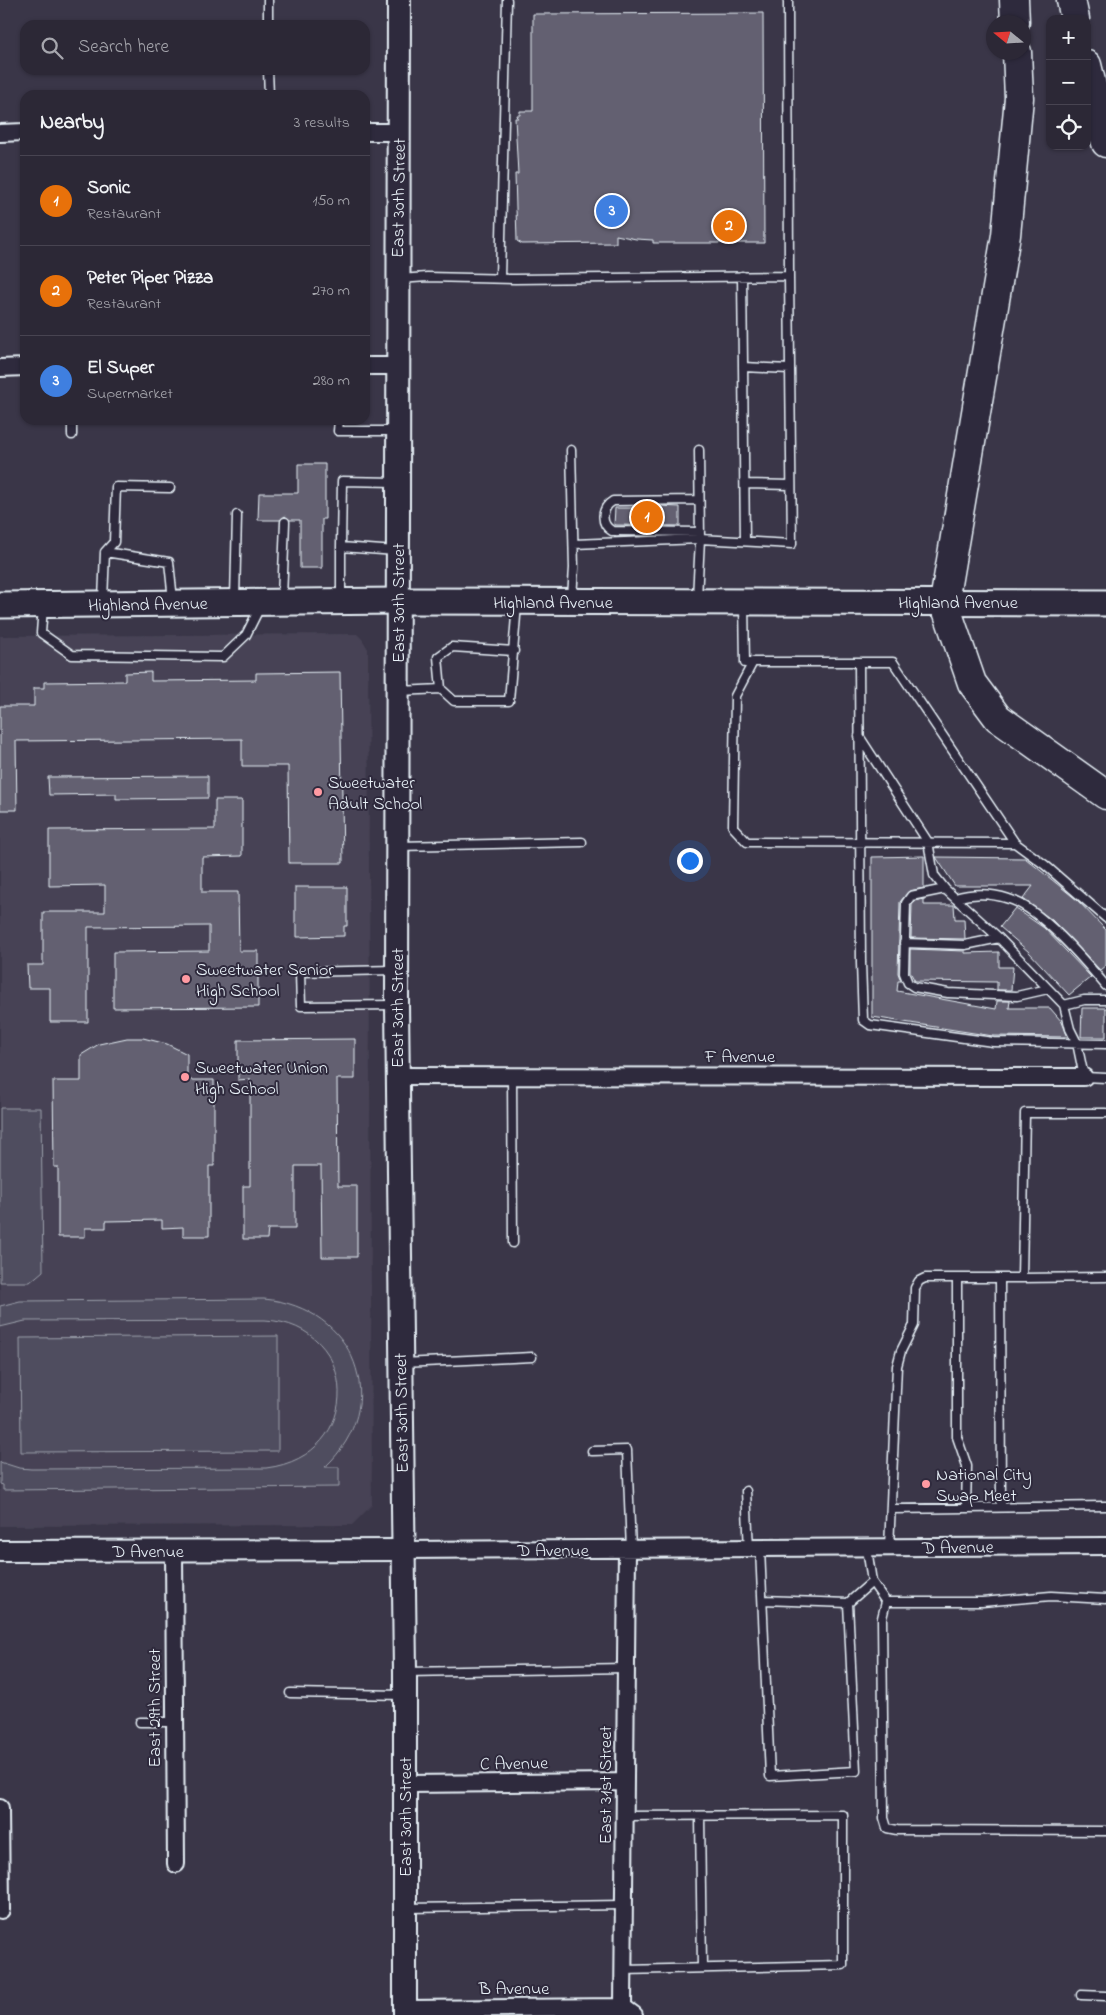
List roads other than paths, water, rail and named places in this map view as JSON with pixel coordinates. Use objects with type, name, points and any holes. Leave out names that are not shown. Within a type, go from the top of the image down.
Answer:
[{"type":"highway","points":[[1014,0],[1015,15]]},
{"type":"highway","points":[[1071,0],[1074,15]]},
{"type":"highway","points":[[1017,60],[1019,98],[1006,235],[944,602],[972,683],[998,718],[1106,795]]},
{"type":"highway","points":[[1091,81],[1106,143]]},
{"type":"main road","name":"East 30th Street","points":[[399,0],[397,366],[399,602],[396,846],[402,1550],[405,1672],[405,2012]]},
{"type":"main road","name":"Highland Avenue","points":[[0,606],[341,602],[1106,603]]},
{"type":"street","points":[[0,133],[20,132]]},
{"type":"street","points":[[370,132],[399,132]]},
{"type":"street","points":[[370,366],[397,366]]},
{"type":"street","points":[[0,368],[20,367]]},
{"type":"street","name":"F Avenue","points":[[397,1076],[1084,1077]]},
{"type":"street","name":"D Avenue","points":[[0,1551],[629,1550],[1106,1546]]},
{"type":"street","name":"East 29th Street","points":[[174,1550],[176,1864]]},
{"type":"street","name":"East 31st Street","points":[[629,1550],[625,1668],[624,1816],[624,1970],[629,2011]]},
{"type":"street","name":"C Avenue","points":[[405,1784],[625,1782]]},
{"type":"street","points":[[0,1808],[1,1910]]},
{"type":"street","name":"B Avenue","points":[[405,2012],[629,2011]]},
{"type":"lane","points":[[268,0],[268,20]]},
{"type":"lane","points":[[500,278],[507,0]]},
{"type":"lane","points":[[699,500],[613,501],[605,509],[604,519],[609,530],[617,532],[700,536],[792,544],[788,0]]},
{"type":"lane","points":[[268,75],[269,90]]},
{"type":"lane","points":[[742,276],[745,541]]},
{"type":"lane","points":[[398,279],[427,277],[789,276]]},
{"type":"lane","points":[[743,367],[790,369]]},
{"type":"lane","points":[[72,425],[72,435]]},
{"type":"lane","points":[[338,425],[338,430],[398,431]]},
{"type":"lane","points":[[571,450],[574,544],[572,602]]},
{"type":"lane","points":[[696,602],[700,536],[699,450]]},
{"type":"lane","points":[[341,602],[342,481],[398,482]]},
{"type":"lane","points":[[745,484],[791,485]]},
{"type":"lane","points":[[102,604],[106,552],[114,542],[116,487],[170,488]]},
{"type":"lane","points":[[235,603],[237,515]]},
{"type":"lane","points":[[43,605],[41,633],[72,655],[223,656],[246,635],[272,603],[285,522]]},
{"type":"lane","points":[[574,544],[700,536]]},
{"type":"lane","points":[[341,547],[398,551]]},
{"type":"lane","points":[[106,552],[169,562],[174,604]]},
{"type":"lane","points":[[398,691],[440,689],[454,700],[509,701],[517,602]]},
{"type":"lane","points":[[744,602],[746,662],[893,662],[1015,843],[1045,864],[1106,918]]},
{"type":"lane","points":[[440,689],[438,657],[452,647],[514,652]]},
{"type":"lane","points":[[753,662],[735,696],[733,827],[747,842],[1015,843]]},
{"type":"lane","points":[[859,662],[860,842],[864,1020],[870,1025],[993,1042],[1106,1044]]},
{"type":"lane","points":[[859,736],[928,842],[934,875],[945,889],[999,938],[1064,1005],[1070,1029],[1077,1043],[1084,1077],[1106,1078]]},
{"type":"lane","points":[[396,846],[582,842]]},
{"type":"lane","points":[[945,889],[911,896],[906,903],[904,973],[908,983],[914,987],[948,993],[1017,996],[1048,988]]},
{"type":"lane","points":[[955,898],[978,894],[1010,899],[1017,903],[1037,915],[1087,964],[1106,986]]},
{"type":"lane","points":[[904,943],[965,945],[999,938]]},
{"type":"lane","points":[[397,970],[300,972],[301,1006],[397,1005]]},
{"type":"lane","points":[[1064,1005],[1084,1000],[1106,1000]]},
{"type":"lane","points":[[512,1076],[513,1243]]},
{"type":"lane","points":[[1022,1278],[1025,1113],[1106,1113]]},
{"type":"lane","points":[[889,1548],[896,1366],[914,1325],[915,1288],[919,1281],[926,1278],[1106,1278]]},
{"type":"lane","points":[[957,1278],[957,1437],[967,1466],[966,1508]]},
{"type":"lane","points":[[1000,1278],[1001,1508]]},
{"type":"lane","points":[[400,1363],[532,1357]]},
{"type":"lane","points":[[592,1450],[627,1450],[629,1550]]},
{"type":"lane","points":[[746,1491],[762,1600],[770,1776],[856,1771],[848,1603]]},
{"type":"lane","points":[[891,1509],[1106,1506]]},
{"type":"lane","points":[[867,1548],[872,1582],[886,1602],[882,1618],[882,1628],[884,1818],[887,1828],[897,1830],[1106,1831]]},
{"type":"lane","points":[[762,1600],[848,1603],[872,1582]]},
{"type":"lane","points":[[886,1602],[982,1602],[1050,1596],[1106,1598]]},
{"type":"lane","points":[[405,1672],[625,1668]]},
{"type":"lane","points":[[290,1692],[405,1695]]},
{"type":"lane","points":[[140,1722],[174,1722]]},
{"type":"lane","points":[[624,1816],[842,1815],[843,1824],[843,1965],[624,1970]]},
{"type":"lane","points":[[700,1816],[702,1968]]},
{"type":"lane","points":[[405,1908],[624,1905]]},
{"type":"lane","points":[[1082,1995],[1106,1996]]},
{"type":"place","name":"El Super","points":[[612,211]]},
{"type":"place","name":"Peter Piper Pizza","points":[[729,226]]},
{"type":"place","name":"Sonic","points":[[647,517]]},
{"type":"place","name":"Sweetwater Adult School","points":[[318,792]]},
{"type":"place","name":"Sweetwater Senior High School","points":[[186,979]]},
{"type":"place","name":"Sweetwater Union High School","points":[[185,1077]]},
{"type":"place","name":"National City Swap Meet","points":[[926,1484]]}]
